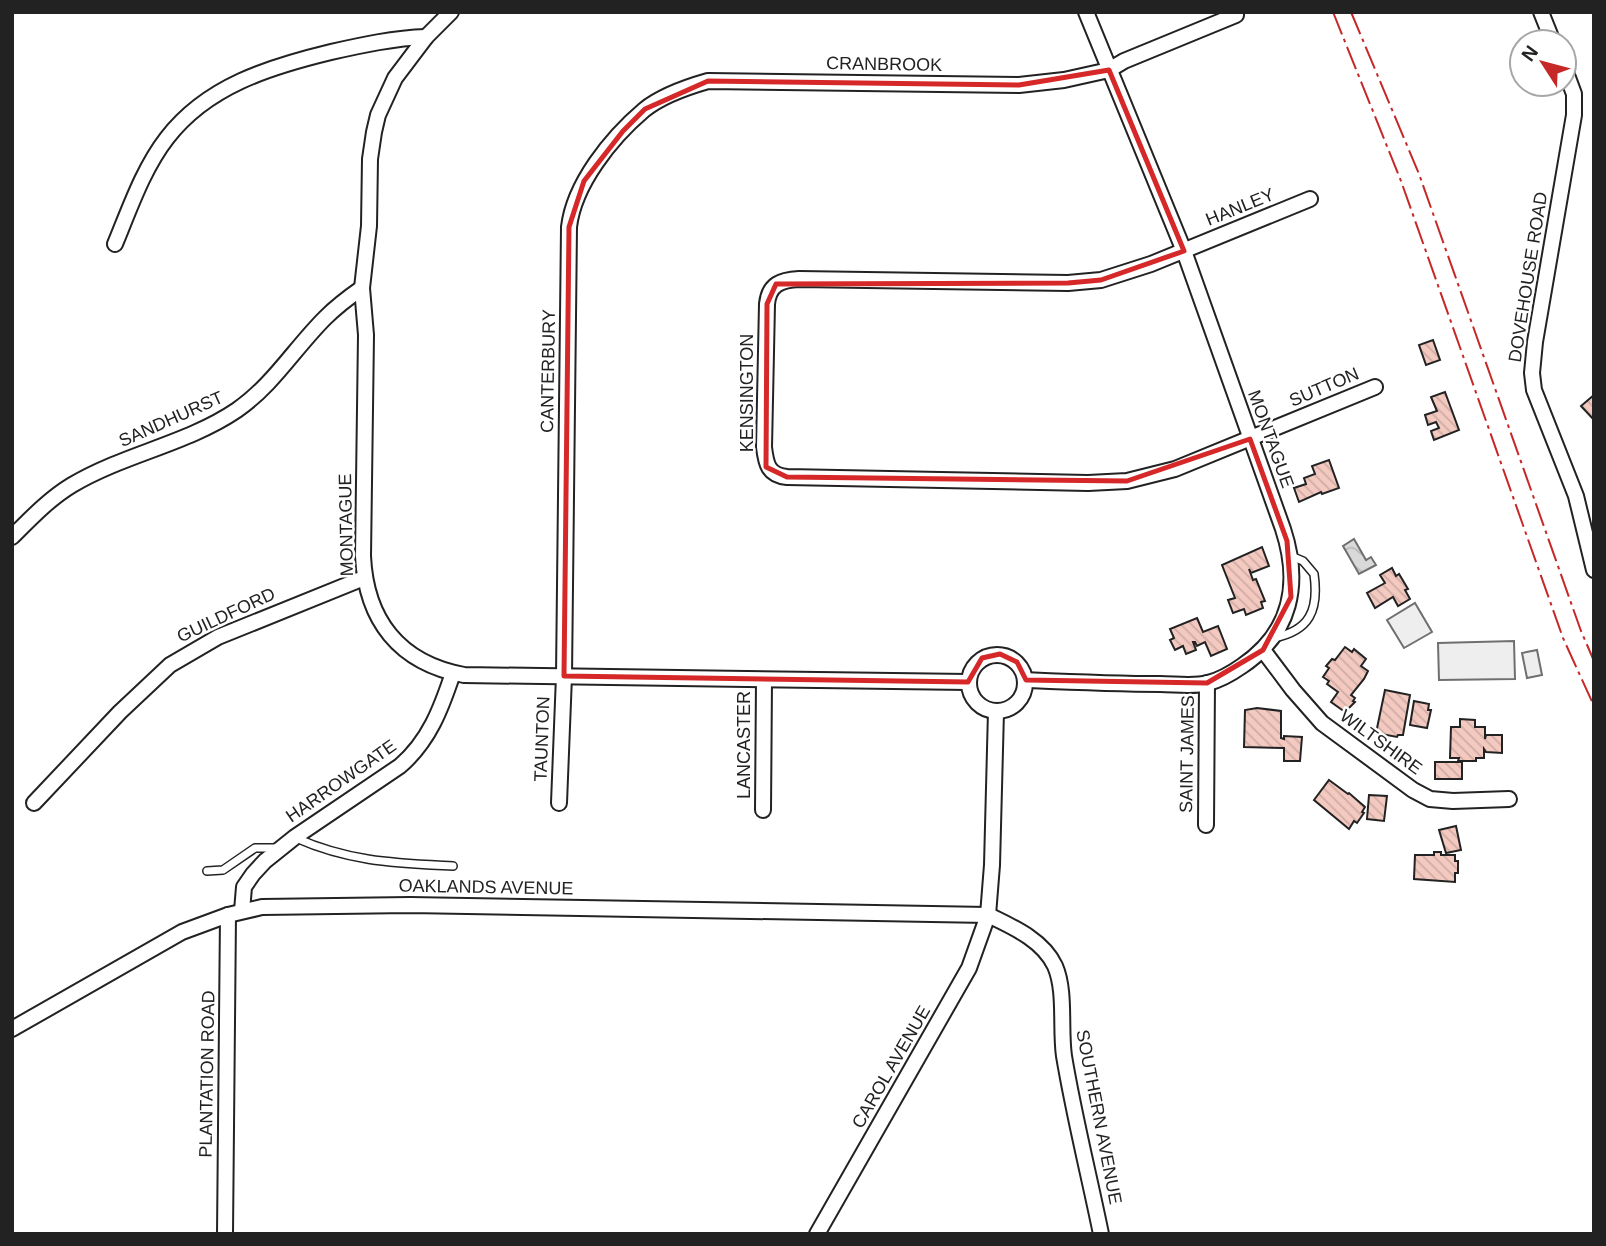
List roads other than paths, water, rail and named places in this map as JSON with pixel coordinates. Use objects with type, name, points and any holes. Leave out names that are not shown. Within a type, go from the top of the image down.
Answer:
[{"type":"street","name":"MONTAGUE","points":[[451,12],[426,37],[395,78],[378,115],[370,159],[369,226],[362,288],[366,335],[364,578],[370,600],[387,633],[413,656],[433,667],[464,675],[968,682]]},
{"type":"street","name":"MONTAGUE","points":[[1026,680],[1117,684],[1207,683],[1233,672],[1267,644],[1283,618],[1291,597],[1290,556],[1283,529],[1184,251],[1086,12]]},
{"type":"street","name":"CRANBROOK","points":[[660,100],[688,88],[715,81],[1044,84],[1109,70],[1124,61],[1236,15]]},
{"type":"street","points":[[115,244],[136,193],[159,150],[180,123],[210,98],[243,79],[290,61],[366,44],[426,37]]},
{"type":"street","name":"DOVEHOUSE ROAD","points":[[1574,98],[1574,116],[1532,373],[1537,399],[1580,509],[1594,570]]},
{"type":"street","name":"CANTERBURY","points":[[564,676],[571,214],[578,192],[596,164],[645,109],[660,100]]},
{"type":"street","name":"HANLEY","points":[[1184,251],[1310,200]]},
{"type":"street","name":"KENSINGTON","points":[[1184,251],[1101,280],[1068,283],[799,279],[784,280],[776,284],[770,291],[767,304],[764,447],[766,464],[774,474],[787,477],[1087,483],[1127,481],[1175,469],[1250,439]]},
{"type":"street","name":"SANDHURST","points":[[12,537],[43,506],[72,485],[202,429],[238,409],[270,383],[324,319],[362,288]]},
{"type":"street","name":"SUTTON","points":[[1250,439],[1375,387]]},
{"type":"street","name":"GUILDFORD","points":[[34,803],[134,698],[170,665],[229,632],[364,578]]},
{"type":"street","name":"WILTSHIRE","points":[[1267,644],[1293,690],[1322,723],[1413,790],[1430,799],[1509,799]]},
{"type":"street","points":[[1000,654],[1017,662],[1026,680],[1021,698],[1006,710],[996,711],[979,706],[969,691],[968,682],[975,665],[982,658],[1000,654]]},
{"type":"street","name":"HARROWGATE","points":[[235,913],[248,880],[280,848],[400,766],[424,743],[438,715],[453,673]]},
{"type":"street","name":"TAUNTON","points":[[559,803],[564,676]]},
{"type":"street","name":"LANCASTER","points":[[763,810],[764,681]]},
{"type":"street","name":"SAINT JAMES","points":[[1206,825],[1207,683]]},
{"type":"street","name":"CAROL AVENUE","points":[[817,1234],[969,968],[988,915],[996,711]]},
{"type":"street","name":"OAKLANDS AVENUE","points":[[12,1029],[199,924],[235,913],[276,906],[410,905],[988,915]]},
{"type":"street","name":"PLANTATION ROAD","points":[[225,1234],[235,913]]},
{"type":"street","name":"SOUTHERN AVENUE","points":[[988,915],[1020,930],[1042,948],[1055,966],[1059,981],[1064,1054],[1101,1234]]},
{"type":"lane","points":[[1267,644],[1303,627],[1311,612],[1314,574],[1303,561],[1290,556]]},
{"type":"lane","points":[[295,837],[313,845],[373,861],[453,866]]},
{"type":"lane","points":[[207,872],[223,870],[255,848],[280,848]]},
{"type":"water","points":[[1354,539],[1366,560],[1371,557],[1376,565],[1359,574],[1343,546]]}]
